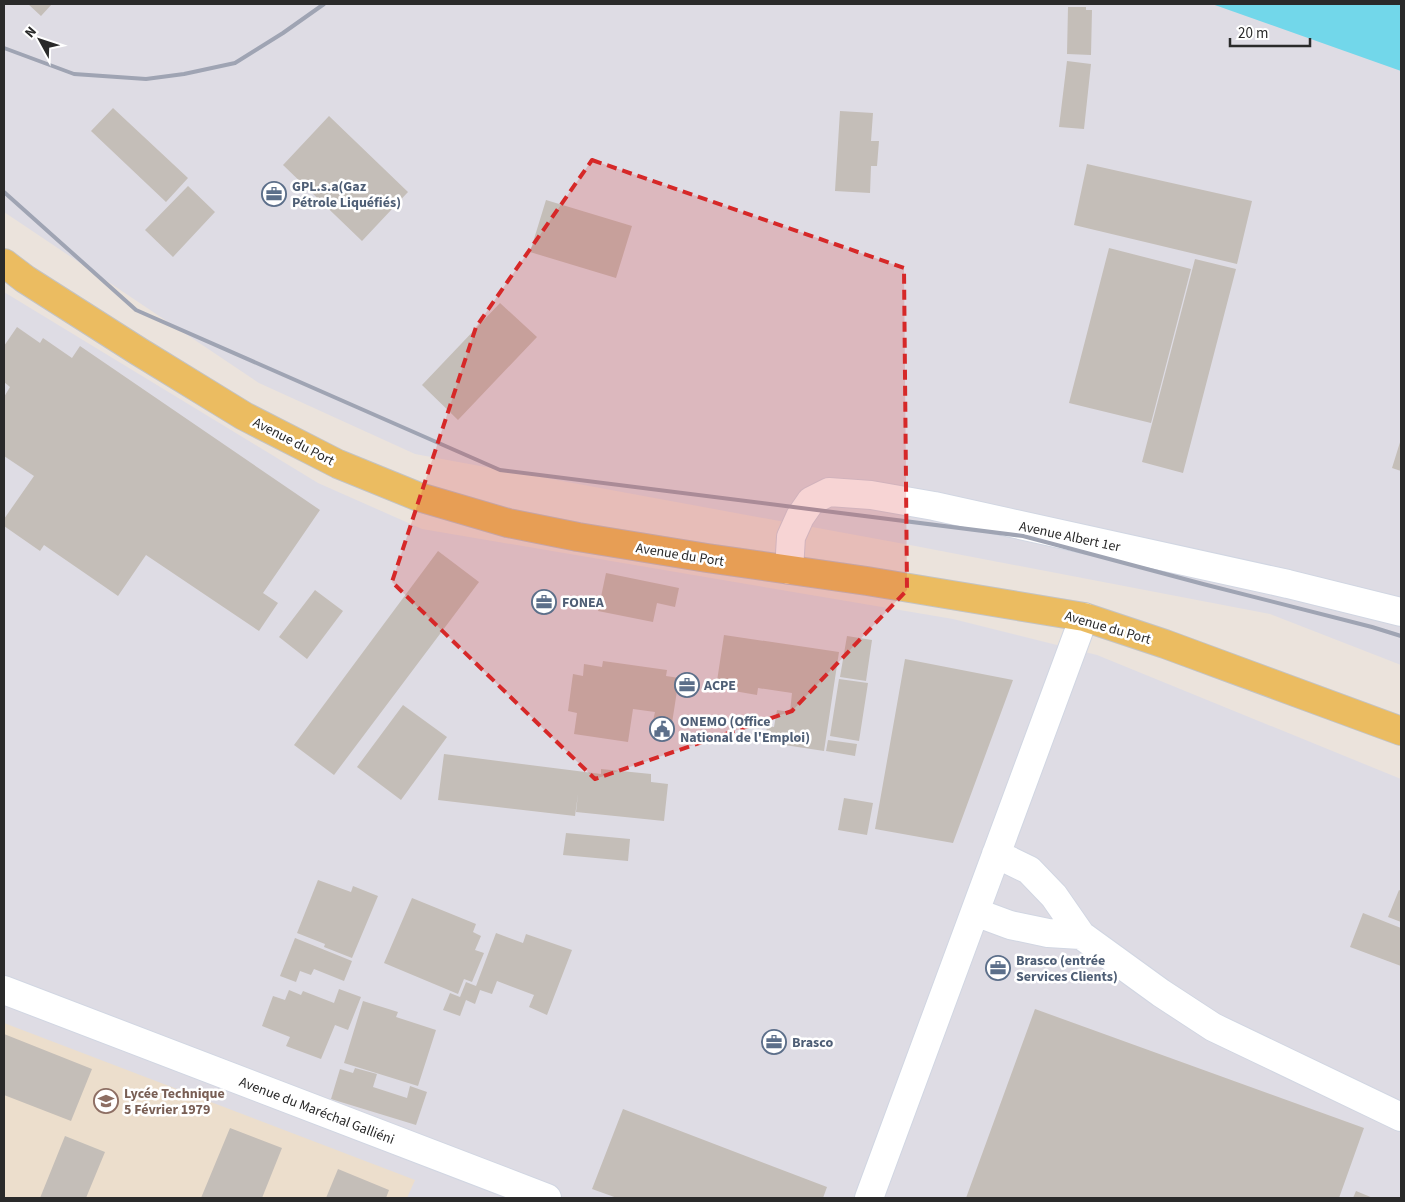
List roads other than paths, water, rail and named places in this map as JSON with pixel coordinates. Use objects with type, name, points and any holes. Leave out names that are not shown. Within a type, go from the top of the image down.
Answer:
[{"type":"main road","name":"Avenue du Port","points":[[4,263],[25,279],[244,416],[338,464],[419,496],[508,523],[578,537],[886,584],[1084,617],[1183,650],[1401,731]]},
{"type":"street","name":"Avenue Albert 1er","points":[[789,570],[791,537],[800,517],[811,501],[830,492],[863,494],[934,506],[1250,576],[1401,612]]},
{"type":"street","points":[[868,1198],[1084,617]]},
{"type":"street","points":[[996,854],[1029,870],[1054,896],[1081,935],[1160,993],[1213,1026],[1401,1117]]},
{"type":"street","points":[[975,912],[1010,925],[1048,933],[1081,935]]},
{"type":"street","name":"Avenue du Maréchal Galliéni","points":[[4,990],[544,1198]]},
{"type":"water","points":[[1212,4],[1401,4],[1401,71]]},
{"type":"railway","points":[[4,48],[74,74],[146,79],[184,74],[235,63],[283,33],[324,4]]},
{"type":"railway","points":[[4,192],[136,310],[500,470],[1023,536],[1401,636]]},
{"type":"place","name":"GPL.s.a(Gaz Pétrole Liquéfiés)","points":[[274,194]]},
{"type":"place","name":"FONEA","points":[[544,602]]},
{"type":"place","name":"ACPE","points":[[687,685]]},
{"type":"place","name":"ONEMO (Office National de l'Emploi)","points":[[662,729]]},
{"type":"place","name":"Brasco (entrée Services Clients)","points":[[998,968]]},
{"type":"place","name":"Brasco","points":[[774,1042]]},
{"type":"place","name":"Lycée Technique 5 Février 1979","points":[[106,1101]]}]
